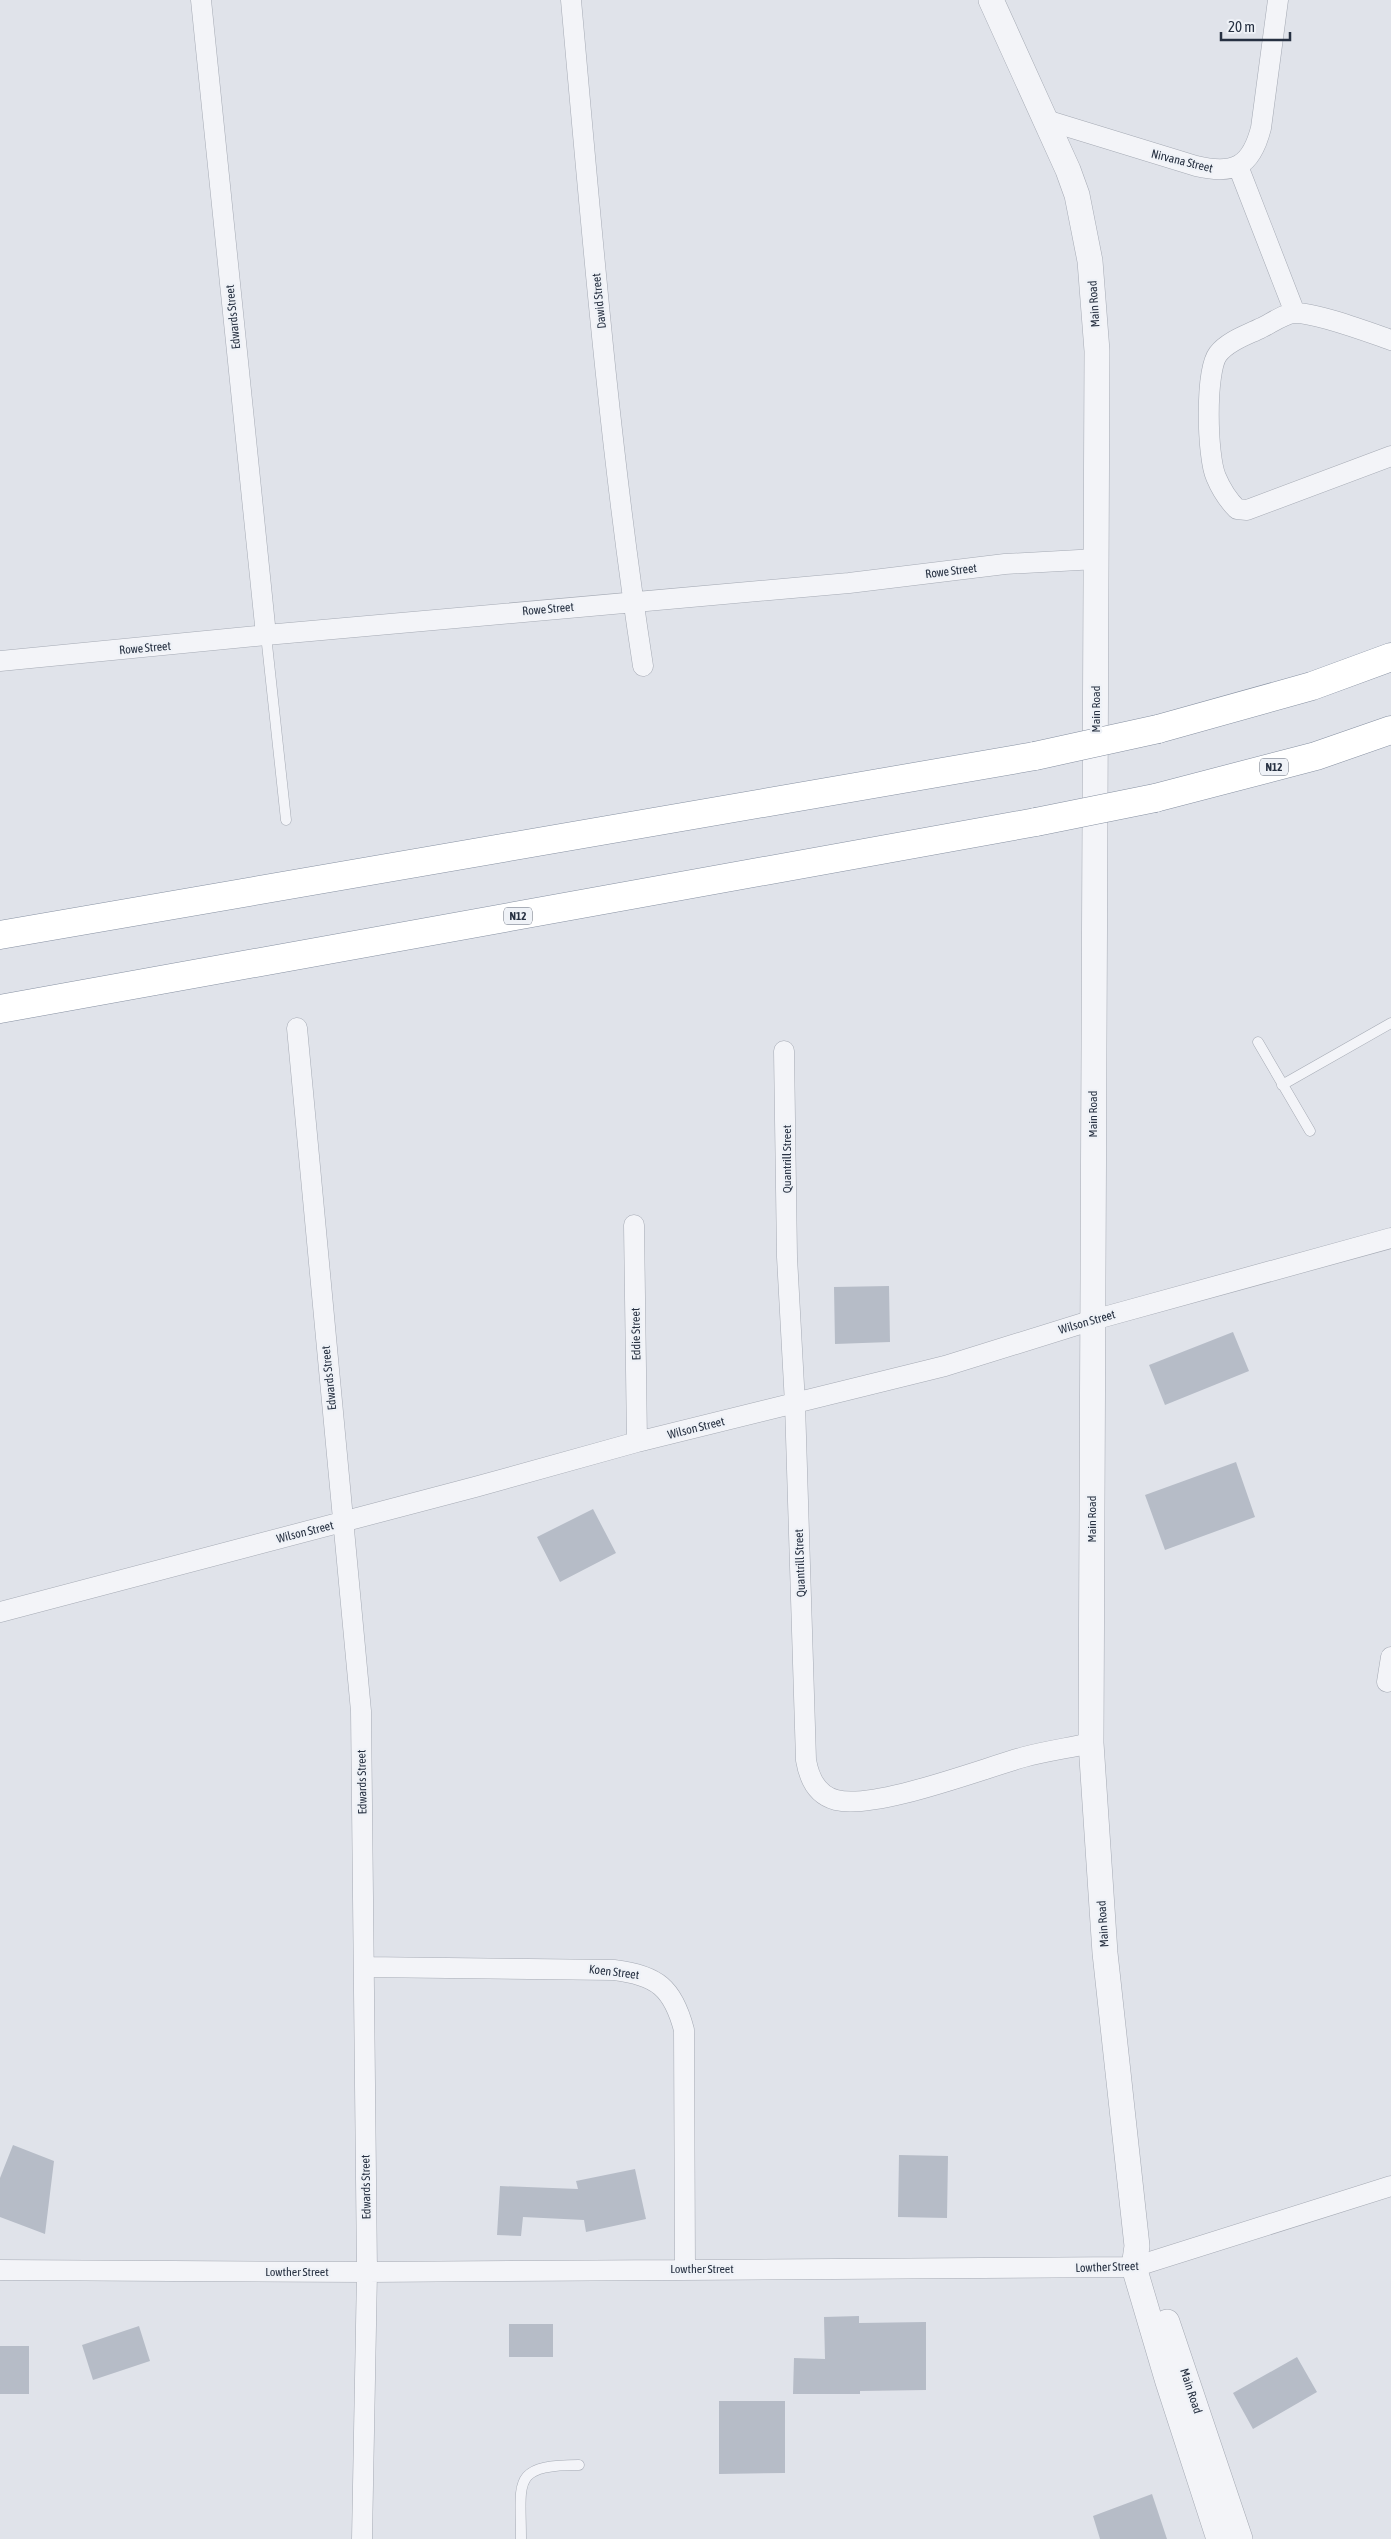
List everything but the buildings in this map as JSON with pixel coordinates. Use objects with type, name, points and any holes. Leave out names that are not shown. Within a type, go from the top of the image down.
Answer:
[{"type":"highway","points":[[0,935],[1036,756],[1158,729],[1312,686],[1391,657]]},
{"type":"highway","name":"N12","points":[[0,1009],[1036,822],[1155,798],[1316,756],[1391,730]]},
{"type":"street","name":"Edwards Street","points":[[201,0],[266,635]]},
{"type":"street","name":"Dawid Street","points":[[572,0],[593,242],[642,666]]},
{"type":"street","name":"Main Road","points":[[991,0],[1046,120],[1077,195],[1090,261],[1097,351],[1091,1744],[1105,1953],[1139,2259],[1171,2391],[1219,2539]]},
{"type":"street","points":[[1278,0],[1261,128],[1256,147],[1249,158],[1238,166],[1295,313]]},
{"type":"street","name":"Nirvana Street","points":[[1046,120],[1212,170],[1227,170],[1238,166]]},
{"type":"street","points":[[1391,340],[1336,322],[1295,313],[1233,342],[1218,354],[1211,368],[1209,420],[1212,464],[1226,497],[1237,509],[1247,510],[1391,456]]},
{"type":"street","name":"Rowe Street","points":[[0,661],[633,601],[849,583],[1006,564],[1097,560]]},
{"type":"street","name":"Edwards Street","points":[[297,1028],[361,1710],[367,2272],[362,2539]]},
{"type":"street","name":"Quantrill Street","points":[[784,1051],[787,1257],[795,1404],[808,1775],[816,1788],[835,1800],[855,1802],[887,1797],[1026,1757],[1091,1744]]},
{"type":"street","name":"Eddie Street","points":[[634,1226],[637,1442]]},
{"type":"street","name":"Wilson Street","points":[[0,1612],[637,1442],[945,1366],[1093,1320],[1391,1238]]},
{"type":"street","points":[[1387,1682],[1391,1657]]},
{"type":"street","name":"Koen Street","points":[[364,1967],[614,1970],[637,1972],[661,1984],[677,2005],[684,2030],[685,2269]]},
{"type":"street","name":"Lowther Street","points":[[0,2270],[367,2272],[685,2269],[1139,2259],[1391,2186]]},
{"type":"street","name":"Main Road","points":[[1139,2259],[1240,2539]]},
{"type":"lane","points":[[266,635],[286,820]]},
{"type":"lane","points":[[1282,1086],[1391,1023]]},
{"type":"lane","points":[[1258,1042],[1310,1132]]},
{"type":"lane","points":[[522,2539],[521,2491],[524,2478],[533,2471],[549,2465],[579,2465]]}]
